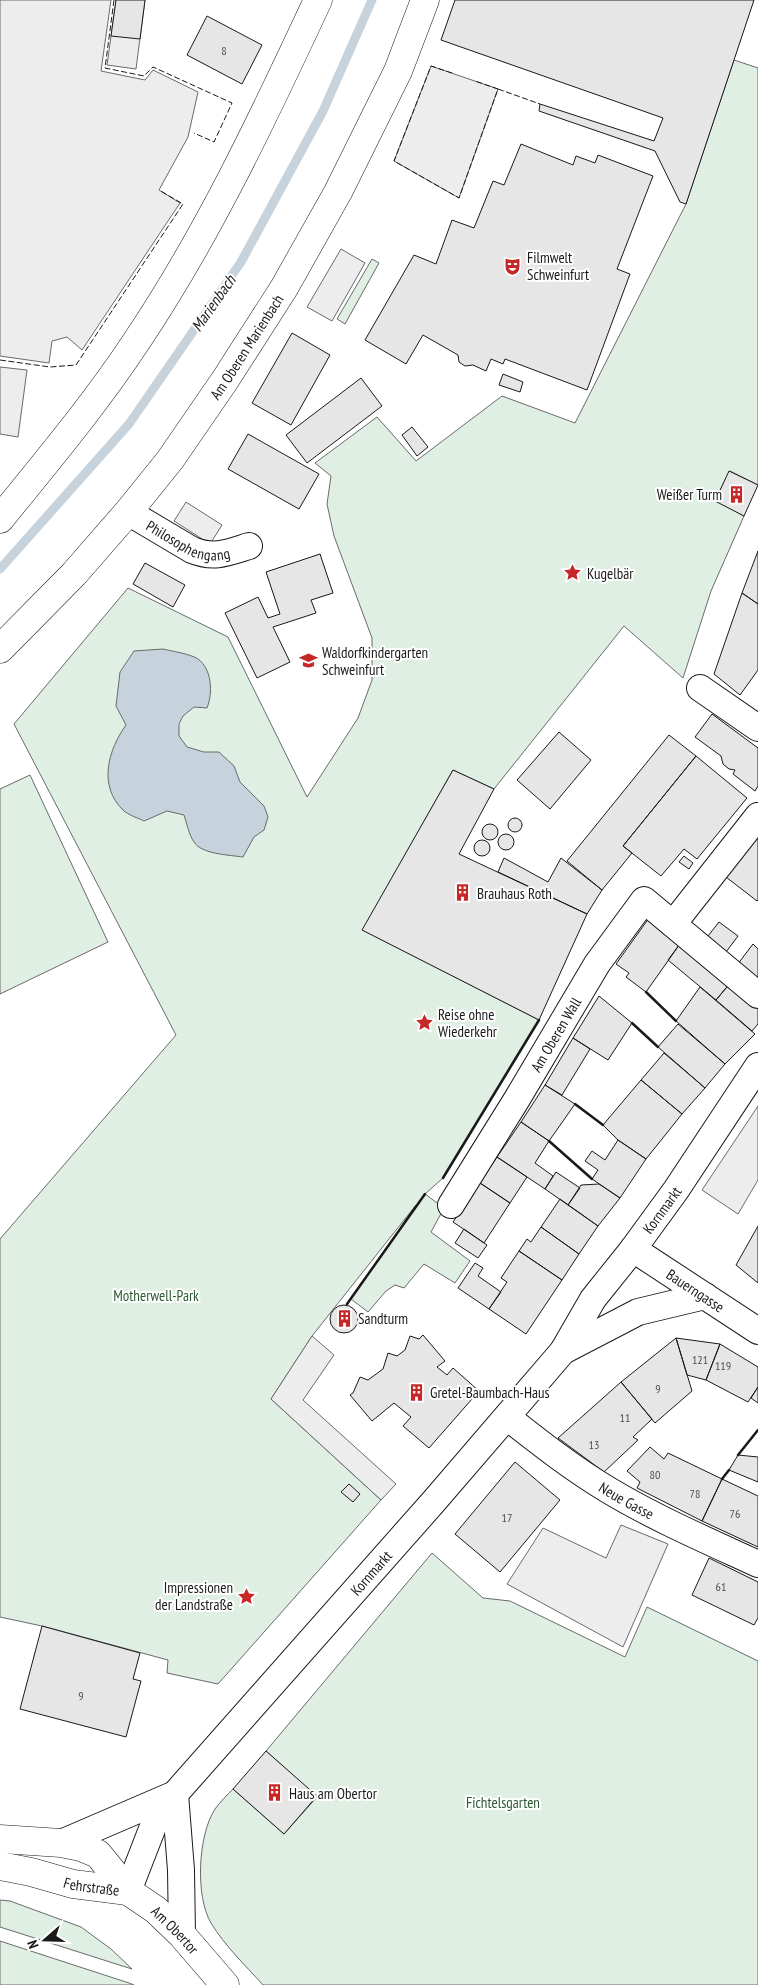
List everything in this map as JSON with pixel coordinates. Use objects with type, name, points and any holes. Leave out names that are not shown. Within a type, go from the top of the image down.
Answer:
[{"type":"main road","points":[[0,519],[81,418],[137,341],[183,266],[266,111],[318,0]]},
{"type":"main road","name":"Am Oberen Marienbach","points":[[0,649],[74,574],[128,512],[170,460],[225,380],[284,288],[338,192],[398,71],[426,0]]},
{"type":"main road","name":"Fehrstraße","points":[[0,1839],[61,1843],[81,1847],[98,1854],[128,1890]]},
{"type":"main road","name":"Fehrstraße","points":[[0,1866],[73,1884],[128,1890]]},
{"type":"main road","name":"Am Obertor","points":[[128,1890],[156,1910],[182,1935],[217,1982]]},
{"type":"street","name":"Philosophengang","points":[[128,512],[203,555],[222,554],[249,546]]},
{"type":"street","points":[[700,688],[758,728]]},
{"type":"street","points":[[673,924],[758,816]]},
{"type":"street","name":"Am Oberen Wall","points":[[451,1205],[517,1099],[597,964],[644,900],[758,995]]},
{"type":"street","name":"Kornmarkt","points":[[128,1890],[154,1824],[175,1794],[563,1351],[593,1300],[633,1249],[683,1179],[758,1066]]},
{"type":"street","name":"Bauerngasse","points":[[633,1249],[758,1331]]},
{"type":"street","name":"Kornmarkt","points":[[563,1351],[638,1312],[705,1296]]},
{"type":"street","name":"Neue Gasse","points":[[507,1417],[563,1461],[609,1490],[686,1531],[758,1564]]},
{"type":"street","points":[[175,1794],[181,1870],[182,1935]]},
{"type":"street","name":"Kornmarkt","points":[[61,1843],[175,1794]]},
{"type":"green space","name":"Motherwell-Park","points":[[734,60],[758,68],[758,485],[730,471],[715,500],[744,516],[711,591],[683,678],[624,626],[494,789],[453,770],[363,930],[539,1020],[443,1178],[425,1194],[444,1208],[431,1232],[470,1261],[455,1283],[424,1264],[404,1288],[395,1285],[386,1291],[368,1312],[351,1299],[416,1205],[312,1336],[271,1399],[381,1500],[218,1684],[167,1673],[168,1660],[42,1626],[0,1617],[0,1239],[176,1035],[14,724],[128,588],[228,637],[307,797],[358,718],[372,680],[372,638],[334,536],[327,504],[331,476],[315,463],[377,417],[416,461],[502,396],[575,423],[686,204]]},
{"type":"green space","points":[[372,259],[379,263],[345,324],[337,319]]},
{"type":"green space","points":[[30,775],[108,942],[0,994],[0,789]]},
{"type":"green space","name":"Fichtelsgarten","points":[[432,1553],[483,1598],[510,1601],[625,1657],[647,1607],[758,1661],[758,1985],[263,1985],[222,1940],[211,1923],[202,1897],[202,1849],[209,1820],[221,1801],[233,1789],[284,1834],[317,1797],[266,1751]]},
{"type":"green space","points":[[0,1900],[10,1901],[81,1927],[111,1949],[132,1969],[0,1927]]},
{"type":"green space","points":[[0,1941],[129,1983],[134,1985],[0,1985]]},
{"type":"shaded area","points":[[0,0],[111,0],[101,71],[145,80],[153,70],[198,92],[188,137],[159,190],[180,203],[82,350],[67,337],[52,341],[49,363],[0,356]]},
{"type":"shaded area","points":[[116,0],[145,0],[136,69],[107,65]]},
{"type":"shaded area","points":[[431,66],[498,89],[459,198],[394,161]]},
{"type":"shaded area","points":[[341,249],[365,263],[332,321],[307,307]]},
{"type":"shaded area","points":[[0,367],[27,370],[18,437],[0,434]]},
{"type":"shaded area","points":[[186,502],[222,525],[210,544],[174,521]]},
{"type":"shaded area","points":[[163,649],[195,657],[203,663],[209,675],[210,695],[207,708],[194,707],[183,716],[179,724],[179,736],[187,747],[204,752],[219,752],[234,766],[240,782],[264,806],[268,817],[264,830],[254,837],[243,857],[216,853],[198,846],[191,836],[184,815],[167,811],[144,821],[130,815],[115,800],[110,790],[108,768],[114,745],[126,725],[116,706],[120,672],[134,651]]},
{"type":"shaded area","points":[[758,1106],[758,1180],[738,1214],[702,1190]]},
{"type":"shaded area","points":[[312,1336],[334,1355],[303,1400],[396,1484],[381,1500],[271,1399]]},
{"type":"shaded area","points":[[621,1525],[668,1544],[623,1647],[507,1584],[543,1528],[606,1558]]},
{"type":"building","points":[[116,0],[145,0],[140,39],[111,36]]},
{"type":"building","points":[[455,0],[754,0],[686,204],[680,202],[655,151],[539,111],[540,104],[654,141],[663,118],[441,40]]},
{"type":"building","points":[[207,16],[262,45],[242,84],[187,55]]},
{"type":"building","name":"Filmwelt Schweinfurt","points":[[521,144],[573,165],[576,156],[595,163],[598,155],[653,176],[617,269],[630,274],[587,390],[505,359],[503,364],[491,359],[486,371],[473,365],[465,366],[459,362],[458,355],[423,335],[406,364],[365,340],[414,255],[436,264],[452,220],[474,228],[493,181],[504,185]]},
{"type":"building","points":[[292,333],[330,355],[291,425],[252,403]]},
{"type":"building","points":[[503,374],[523,382],[520,392],[499,385]]},
{"type":"building","points":[[361,378],[382,406],[307,463],[286,435]]},
{"type":"building","points":[[412,427],[428,447],[417,456],[402,435]]},
{"type":"building","points":[[248,434],[319,474],[299,509],[228,469]]},
{"type":"building","name":"Weißer Turm","points":[[729,471],[758,485],[744,516],[715,501]]},
{"type":"building","points":[[758,551],[758,604],[742,593]]},
{"type":"building","points":[[320,554],[333,593],[311,600],[316,613],[273,627],[290,662],[257,678],[225,613],[258,597],[268,618],[280,614],[266,572]]},
{"type":"building","points":[[145,563],[185,585],[173,607],[133,584]]},
{"type":"building","points":[[742,593],[758,604],[758,670],[740,695],[714,674]]},
{"type":"building","points":[[712,714],[758,748],[758,786],[755,791],[733,774],[735,770],[729,769],[723,764],[721,756],[695,737]]},
{"type":"building","points":[[559,732],[591,760],[550,809],[517,780]]},
{"type":"building","points":[[669,735],[696,756],[623,846],[632,853],[602,890],[567,861]]},
{"type":"building","points":[[696,756],[747,798],[697,859],[684,849],[661,876],[623,846]]},
{"type":"building","name":"Brauhaus Roth","points":[[453,770],[494,789],[459,854],[587,914],[539,1020],[362,930]]},
{"type":"building","points":[[512,818],[518,818],[522,825],[518,832],[512,832],[508,828],[508,822]]},
{"type":"building","points":[[490,824],[498,832],[490,840],[482,832]]},
{"type":"building","points":[[506,834],[514,842],[506,850],[498,842]]},
{"type":"building","points":[[758,835],[758,900],[757,901],[726,877]]},
{"type":"building","points":[[482,840],[490,848],[482,856],[474,848]]},
{"type":"building","points":[[684,856],[693,863],[689,869],[679,862]]},
{"type":"building","points":[[504,858],[548,882],[561,858],[602,890],[587,914],[498,872]]},
{"type":"building","points":[[649,918],[682,941],[646,992],[626,977],[629,973],[616,964]]},
{"type":"building","points":[[719,922],[738,936],[723,956],[704,941]]},
{"type":"building","points":[[682,941],[731,982],[716,1000],[668,960]]},
{"type":"building","points":[[753,944],[758,949],[758,988],[734,969]]},
{"type":"building","points":[[731,982],[758,1005],[758,1024],[752,1031],[716,1000]]},
{"type":"building","points":[[700,987],[755,1034],[725,1064],[676,1021]]},
{"type":"building","points":[[599,996],[632,1023],[608,1060],[573,1038]]},
{"type":"building","points":[[678,1024],[725,1064],[705,1088],[658,1047]]},
{"type":"building","points":[[573,1038],[590,1049],[562,1095],[545,1085]]},
{"type":"building","points":[[664,1053],[705,1088],[682,1114],[641,1080]]},
{"type":"building","points":[[641,1080],[682,1114],[646,1159],[618,1140],[603,1125]]},
{"type":"building","points":[[545,1085],[575,1104],[549,1141],[521,1122]]},
{"type":"building","points":[[521,1122],[549,1141],[535,1163],[553,1176],[545,1189],[497,1157]]},
{"type":"building","points":[[618,1140],[646,1159],[620,1198],[592,1179],[598,1170],[585,1161],[592,1151],[605,1160]]},
{"type":"building","points":[[497,1157],[527,1177],[510,1203],[480,1183]]},
{"type":"building","points":[[556,1172],[580,1188],[568,1205],[545,1189]]},
{"type":"building","points":[[480,1183],[510,1203],[484,1243],[453,1222]]},
{"type":"building","points":[[599,1184],[620,1198],[598,1226],[568,1205],[581,1185]]},
{"type":"building","points":[[560,1199],[598,1226],[579,1254],[541,1227]]},
{"type":"building","points":[[758,1226],[758,1283],[736,1265]]},
{"type":"building","points":[[541,1227],[579,1254],[562,1280],[519,1251],[527,1239],[531,1242]]},
{"type":"building","points":[[464,1229],[487,1245],[478,1258],[455,1243]]},
{"type":"building","points":[[519,1251],[562,1280],[526,1334],[489,1309],[507,1282],[501,1278]]},
{"type":"building","points":[[475,1263],[483,1268],[478,1276],[501,1292],[489,1309],[458,1288]]},
{"type":"building","name":"Sandturm","points":[[344,1305],[354,1309],[358,1319],[354,1329],[344,1333],[334,1329],[330,1319],[334,1309]]},
{"type":"building","name":"Gretel-Baumbach-Haus","points":[[423,1335],[445,1361],[437,1367],[447,1375],[453,1368],[479,1391],[429,1448],[403,1426],[411,1417],[394,1403],[372,1421],[350,1395],[353,1393],[360,1377],[368,1380],[383,1369],[388,1353],[397,1356],[405,1350],[410,1336],[419,1339]]},
{"type":"building","points":[[676,1338],[720,1344],[706,1380],[687,1375]]},
{"type":"building","points":[[676,1338],[692,1391],[655,1423],[621,1382]]},
{"type":"building","points":[[720,1344],[758,1367],[758,1387],[748,1402],[706,1380]]},
{"type":"building","points":[[621,1382],[652,1419],[633,1437],[638,1440],[604,1472],[558,1438]]},
{"type":"building","points":[[758,1387],[758,1403],[751,1398]]},
{"type":"building","points":[[650,1447],[664,1459],[668,1453],[722,1479],[702,1521],[637,1488],[640,1482],[627,1471]]},
{"type":"building","points":[[738,1455],[758,1457],[758,1482],[729,1470]]},
{"type":"building","points":[[515,1462],[560,1500],[500,1572],[455,1534]]},
{"type":"building","points":[[722,1479],[758,1496],[758,1547],[702,1521]]},
{"type":"building","points":[[349,1484],[360,1494],[353,1502],[341,1492]]},
{"type":"building","points":[[709,1558],[758,1582],[758,1618],[754,1625],[692,1595]]},
{"type":"building","points":[[42,1626],[140,1653],[133,1679],[141,1681],[126,1737],[20,1709]]},
{"type":"building","name":"Haus am Obertor","points":[[266,1751],[317,1796],[284,1834],[233,1789]]},
{"type":"waterway","name":"Marienbach","points":[[0,569],[129,424],[241,262],[323,111],[372,0]]},
{"type":"fence","points":[[114,0],[105,68],[144,76],[153,67],[232,103],[214,142],[194,133]]},
{"type":"fence","points":[[452,73],[431,66],[394,161],[459,198],[498,89],[475,81]]},
{"type":"fence","points":[[498,89],[540,104]]},
{"type":"fence","points":[[0,360],[50,367],[76,365],[183,204],[159,190]]},
{"type":"wall","points":[[646,992],[676,1021]]},
{"type":"wall","points":[[443,1178],[539,1020]]},
{"type":"wall","points":[[632,1023],[658,1047]]},
{"type":"wall","points":[[575,1104],[603,1125]]},
{"type":"wall","points":[[549,1141],[592,1179]]},
{"type":"wall","points":[[347,1304],[425,1194]]},
{"type":"wall","points":[[738,1455],[758,1430]]},
{"type":"wall","points":[[722,1479],[729,1470]]},
{"type":"place","name":"Filmwelt Schweinfurt","points":[[513,266]]},
{"type":"place","name":"Weißer Turm","points":[[736,494]]},
{"type":"place","name":"Kugelbär","points":[[573,573]]},
{"type":"place","name":"Waldorfkindergarten Schweinfurt","points":[[308,661]]},
{"type":"place","name":"Brauhaus Roth","points":[[463,893]]},
{"type":"place","name":"Reise ohne Wiederkehr","points":[[424,1023]]},
{"type":"place","name":"Sandturm","points":[[344,1318]]},
{"type":"place","name":"Gretel-Baumbach-Haus","points":[[416,1392]]},
{"type":"place","name":"Impressionen der Landstraße","points":[[247,1596]]},
{"type":"place","name":"Haus am Obertor","points":[[275,1793]]}]
